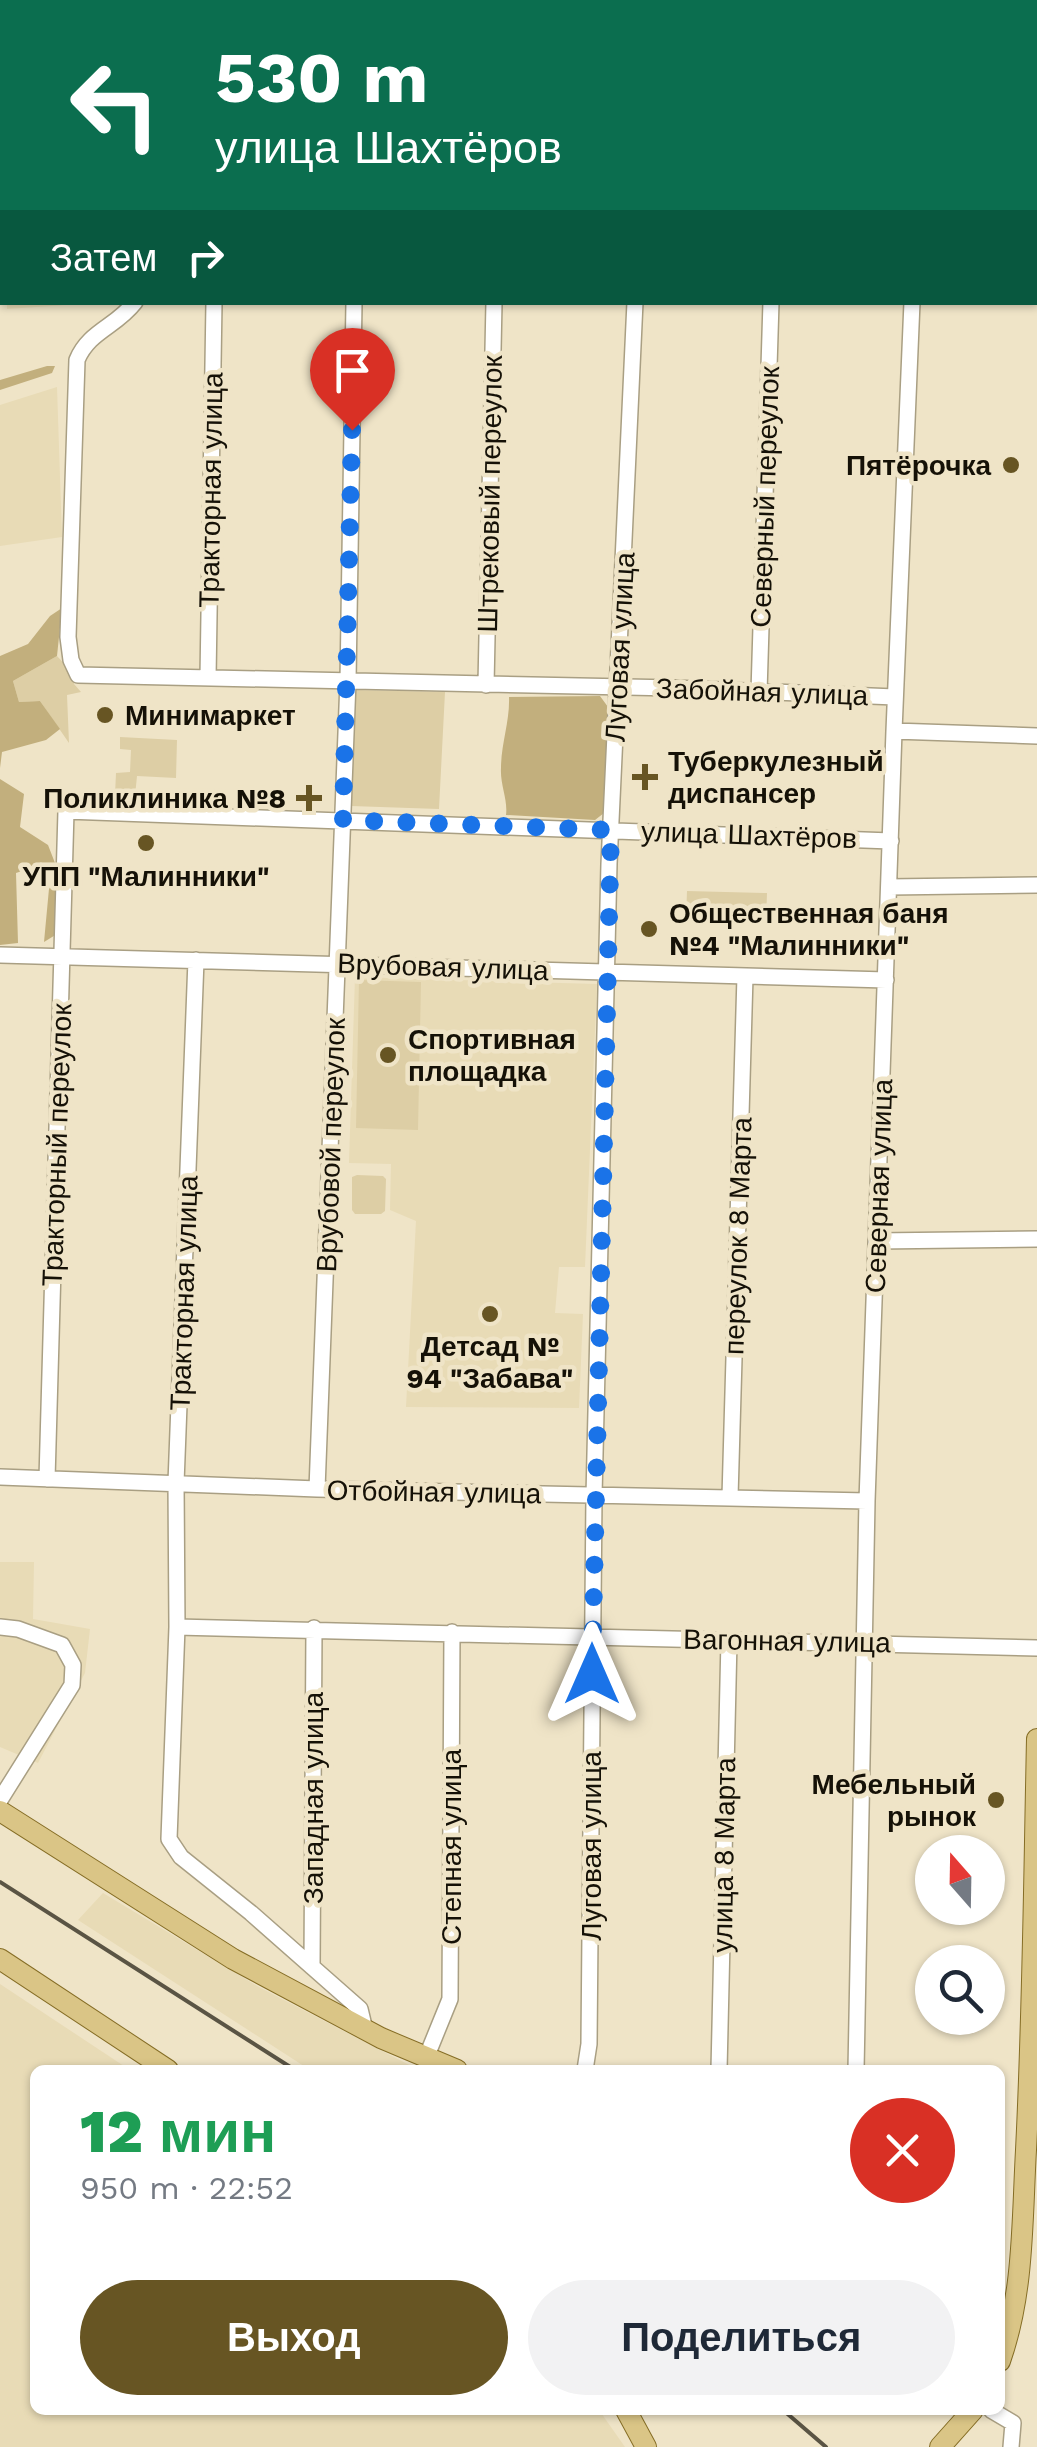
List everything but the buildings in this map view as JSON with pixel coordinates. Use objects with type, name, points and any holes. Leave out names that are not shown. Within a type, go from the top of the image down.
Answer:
[{"type":"main road","points":[[1006,2325],[1021,2259],[1034,2064],[1037,1739]]},
{"type":"main road","points":[[0,1811],[233,1959],[365,2030],[444,2065]]},
{"type":"main road","points":[[0,1959],[160,2065]]},
{"type":"main road","points":[[629,2415],[646,2447]]},
{"type":"main road","points":[[940,2447],[969,2415]]},
{"type":"street","name":"Забойная улица","points":[[133,305],[124,317],[85,342],[77,360],[68,637],[78,675],[896,697]]},
{"type":"street","name":"Тракторная улица","points":[[208,678],[214,305]]},
{"type":"street","name":"Врубовой переулок","points":[[317,1489],[348,681],[354,305]]},
{"type":"street","name":"Штрековый переулок","points":[[486,685],[494,305]]},
{"type":"street","name":"Луговая улица","points":[[587,2065],[594,1496],[611,830],[635,305]]},
{"type":"street","name":"Северный переулок","points":[[759,692],[771,305]]},
{"type":"street","name":"Северная улица","points":[[856,2065],[868,1501],[912,305]]},
{"type":"street","points":[[894,731],[1037,736]]},
{"type":"street","name":"улица Шахтёров","points":[[66,811],[891,841]]},
{"type":"street","name":"Тракторный переулок","points":[[47,1479],[66,811]]},
{"type":"street","points":[[889,887],[1037,885]]},
{"type":"street","name":"Врубовая улица","points":[[0,955],[886,980]]},
{"type":"street","name":"Тракторная улица","points":[[196,960],[176,1483],[177,1626],[169,1838],[182,1857],[360,2009],[365,2030]]},
{"type":"street","name":"переулок 8 Марта","points":[[730,1497],[745,976]]},
{"type":"street","points":[[877,1242],[1037,1239]]},
{"type":"street","name":"Отбойная улица","points":[[0,1477],[317,1489],[868,1501]]},
{"type":"street","name":"Вагонная улица","points":[[177,1626],[1037,1648]]},
{"type":"street","points":[[0,1628],[18,1629],[62,1645],[73,1665],[72,1685],[0,1800]]},
{"type":"street","name":"Западная улица","points":[[312,1968],[314,1628]]},
{"type":"street","name":"Степная улица","points":[[426,2058],[450,1999],[452,1632]]},
{"type":"street","name":"улица 8 Марта","points":[[719,2065],[729,1640]]},
{"type":"street","points":[[999,2415],[1013,2423],[1011,2447]]},
{"type":"shaded area","points":[[7,305],[66,305],[7,309]]},
{"type":"shaded area","points":[[55,366],[52,373],[0,390],[0,380]]},
{"type":"shaded area","points":[[57,387],[62,537],[0,546],[0,405]]},
{"type":"shaded area","points":[[62,608],[57,656],[13,681],[19,702],[40,701],[60,729],[46,740],[2,752],[0,768],[0,656],[28,644],[50,616]]},
{"type":"shaded area","points":[[57,656],[76,676],[74,684],[81,692],[67,695],[69,743],[40,701],[19,702],[13,681]]},
{"type":"shaded area","points":[[356,690],[445,692],[439,809],[351,806]]},
{"type":"shaded area","points":[[600,696],[608,707],[604,813],[595,820],[506,815],[501,768],[509,697]]},
{"type":"shaded area","points":[[120,737],[177,740],[176,778],[137,776],[135,796],[115,795],[116,773],[130,772],[131,750],[120,749]]},
{"type":"shaded area","points":[[0,779],[24,794],[20,827],[48,845],[55,863],[57,934],[44,942],[50,878],[31,868],[16,873],[18,943],[0,945]]},
{"type":"shaded area","points":[[687,891],[767,893],[766,922],[686,920]]},
{"type":"shaded area","points":[[355,977],[597,984],[585,1267],[559,1267],[555,1313],[583,1314],[579,1408],[406,1407],[416,1221],[390,1210],[391,1164],[349,1163]]},
{"type":"shaded area","name":"Спортивная площадка","points":[[359,980],[421,982],[418,1130],[356,1128]]},
{"type":"shaded area","points":[[352,1177],[386,1179],[385,1211],[381,1214],[355,1214],[352,1210]]},
{"type":"shaded area","points":[[0,1562],[34,1562],[33,1619],[90,1629],[85,1673],[38,1763],[0,1747]]},
{"type":"shaded area","points":[[103,1893],[259,1987],[409,2065],[302,2065],[78,1920]]},
{"type":"shaded area","points":[[0,1984],[122,2065],[30,2065],[30,2415],[603,2415],[625,2447],[0,2447]]},
{"type":"railway","points":[[0,1882],[287,2065]]},
{"type":"railway","points":[[789,2415],[826,2447]]},
{"type":"place","name":"Пятёрочка","points":[[1011,465]]},
{"type":"place","name":"Минимаркет","points":[[105,715]]},
{"type":"place","name":"Туберкулезный диспансер","points":[[645,777]]},
{"type":"place","name":"Поликлиника №8","points":[[309,798]]},
{"type":"place","name":"УПП \"Малинники\"","points":[[146,843]]},
{"type":"place","name":"Общественная баня №4 \"Малинники\"","points":[[649,929]]},
{"type":"place","name":"Спортивная площадка","points":[[388,1055]]},
{"type":"place","name":"Детсад № 94 \"Забава\"","points":[[490,1314]]},
{"type":"place","name":"Мебельный рынок","points":[[996,1800]]},
{"type":"route","points":[[352,430],[343,820],[611,830],[592,1674]]}]
